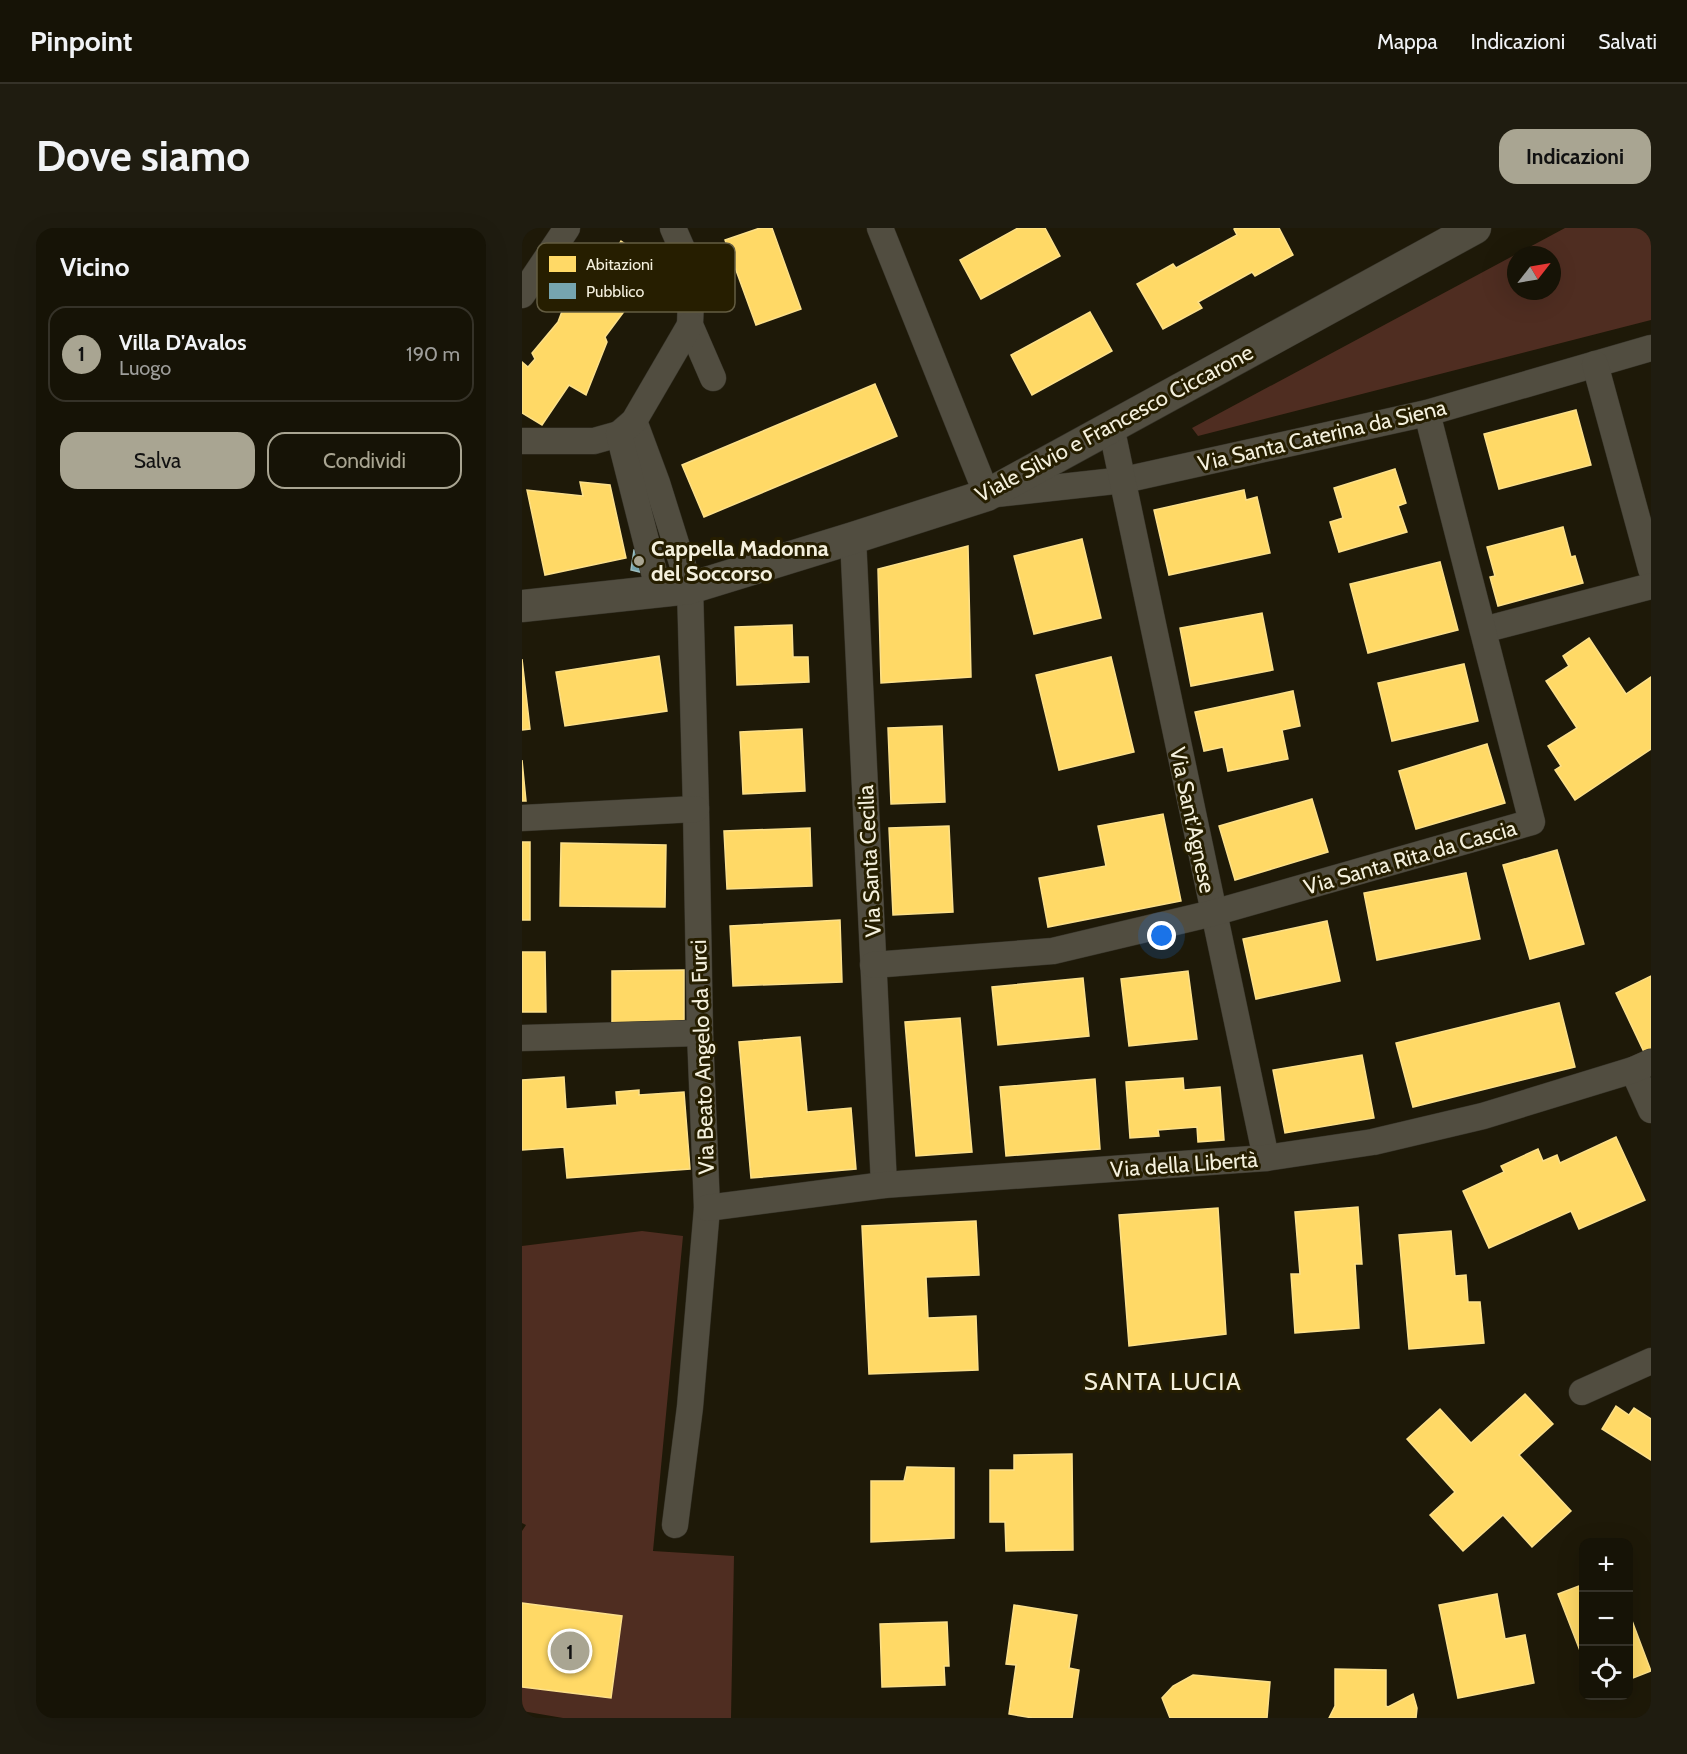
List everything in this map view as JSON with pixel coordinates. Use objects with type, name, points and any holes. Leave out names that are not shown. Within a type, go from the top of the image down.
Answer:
[{"type":"street","points":[[557,243],[567,228]]},
{"type":"street","points":[[674,228],[679,243]]},
{"type":"street","points":[[880,228],[987,495]]},
{"type":"street","name":"Viale Silvio e Francesco Ciccarone","points":[[522,606],[690,588],[987,495],[1475,228]]},
{"type":"street","points":[[522,295],[537,273]]},
{"type":"street","points":[[690,312],[690,325],[712,378]]},
{"type":"street","points":[[522,441],[594,441],[626,428],[690,325]]},
{"type":"street","name":"Via Santa Caterina da Siena","points":[[987,495],[1124,480],[1427,413],[1651,348]]},
{"type":"street","points":[[1595,364],[1651,569]]},
{"type":"street","name":"Via Santa Rita da Cascia","points":[[873,965],[1053,951],[1213,914],[1532,822],[1427,413]]},
{"type":"street","name":"Via Sant'Agnese","points":[[1111,426],[1266,1158]]},
{"type":"street","points":[[626,428],[659,592]]},
{"type":"street","name":"Via Beato Angelo da Furci","points":[[626,428],[657,483],[690,588],[700,1033],[707,1208],[690,1407],[675,1525]]},
{"type":"street","name":"Via Santa Cecilia","points":[[853,538],[884,1185]]},
{"type":"street","points":[[1483,630],[1651,586]]},
{"type":"street","points":[[522,818],[696,809]]},
{"type":"street","points":[[522,1038],[700,1033]]},
{"type":"street","points":[[1642,1066],[1651,1110]]},
{"type":"street","name":"Via della Libertà","points":[[707,1208],[884,1185],[1266,1158],[1374,1142],[1461,1122],[1642,1066]]},
{"type":"street","points":[[1582,1392],[1651,1361]]},
{"type":"shaded area","points":[[1565,228],[1651,228],[1651,320],[1198,436],[1192,428],[1507,259],[1507,300],[1561,300],[1561,246],[1531,246]]},
{"type":"shaded area","points":[[642,1231],[683,1236],[653,1551],[734,1556],[731,1718],[563,1718],[522,1711],[522,1531],[526,1525],[522,1523],[522,1246]]},
{"type":"building: Abitazioni","points":[[760,228],[772,228],[801,309],[756,325],[735,267],[735,243],[726,243],[725,240]]},
{"type":"building: Abitazioni","points":[[1018,228],[1045,228],[1060,256],[981,299],[960,260]]},
{"type":"building: Abitazioni","points":[[1279,228],[1293,255],[1255,276],[1252,272],[1198,302],[1202,308],[1163,329],[1137,284],[1173,264],[1176,268],[1237,235],[1234,229]]},
{"type":"building: Abitazioni","points":[[562,312],[624,312],[605,337],[607,342],[586,395],[569,385],[542,425],[522,413],[522,362],[528,367],[535,359],[532,353],[558,322]]},
{"type":"building: Abitazioni","points":[[1090,312],[1112,351],[1032,395],[1011,355]]},
{"type":"building: Abitazioni","points":[[875,384],[897,436],[704,517],[682,465]]},
{"type":"building: Abitazioni","points":[[1576,410],[1591,465],[1499,489],[1484,434]]},
{"type":"building: Abitazioni","points":[[1395,469],[1406,503],[1398,506],[1407,532],[1339,552],[1330,522],[1343,518],[1334,488]]},
{"type":"building: Abitazioni","points":[[580,482],[610,485],[626,558],[545,575],[527,490],[583,496]]},
{"type":"building: Abitazioni","points":[[1244,490],[1246,500],[1257,497],[1270,553],[1169,575],[1154,510]]},
{"type":"building: Abitazioni","points":[[1563,527],[1571,557],[1575,556],[1583,583],[1498,606],[1490,577],[1495,576],[1487,547]]},
{"type":"building: Abitazioni","points":[[1082,539],[1101,618],[1034,634],[1014,556]]},
{"type":"building: Abitazioni","points":[[968,546],[971,677],[881,683],[878,569]]},
{"type":"building: Abitazioni","points":[[1440,562],[1458,630],[1368,653],[1350,584]]},
{"type":"building: Abitazioni","points":[[1262,613],[1273,670],[1191,686],[1180,628]]},
{"type":"building: Abitazioni","points":[[792,625],[793,657],[808,657],[809,682],[737,685],[735,627]]},
{"type":"building: Abitazioni","points":[[1589,638],[1626,694],[1651,677],[1651,749],[1575,800],[1555,770],[1561,766],[1548,746],[1577,728],[1546,681],[1569,666],[1563,656]]},
{"type":"building: Abitazioni","points":[[659,656],[667,711],[565,726],[556,672]]},
{"type":"building: Abitazioni","points":[[1111,657],[1134,752],[1059,770],[1036,675]]},
{"type":"building: Abitazioni","points":[[522,659],[530,729],[522,730]]},
{"type":"building: Abitazioni","points":[[1464,664],[1478,721],[1392,741],[1378,683]]},
{"type":"building: Abitazioni","points":[[1293,691],[1300,726],[1282,730],[1288,759],[1228,771],[1223,747],[1204,751],[1195,712]]},
{"type":"building: Abitazioni","points":[[942,726],[945,802],[891,804],[888,728]]},
{"type":"building: Abitazioni","points":[[802,729],[805,791],[743,794],[740,732]]},
{"type":"building: Abitazioni","points":[[1487,744],[1505,803],[1416,829],[1399,771]]},
{"type":"building: Abitazioni","points":[[522,760],[526,801],[522,801]]},
{"type":"building: Abitazioni","points":[[1312,799],[1328,852],[1235,880],[1219,826]]},
{"type":"building: Abitazioni","points":[[1163,814],[1181,901],[1048,927],[1039,878],[1106,866],[1098,826]]},
{"type":"building: Abitazioni","points":[[949,826],[953,912],[893,915],[889,828]]},
{"type":"building: Abitazioni","points":[[810,828],[812,886],[727,889],[724,831]]},
{"type":"building: Abitazioni","points":[[522,842],[530,842],[530,920],[522,920]]},
{"type":"building: Abitazioni","points":[[561,843],[666,845],[665,907],[560,906]]},
{"type":"building: Abitazioni","points":[[1557,850],[1584,944],[1530,959],[1503,865]]},
{"type":"building: Abitazioni","points":[[1466,873],[1480,939],[1377,960],[1364,893]]},
{"type":"building: Abitazioni","points":[[840,920],[842,982],[733,986],[730,926]]},
{"type":"building: Abitazioni","points":[[1327,921],[1340,981],[1256,999],[1243,939]]},
{"type":"building: Abitazioni","points":[[522,952],[545,952],[546,1012],[522,1012]]},
{"type":"building: Abitazioni","points":[[684,970],[684,1026],[612,1026],[612,971]]},
{"type":"building: Abitazioni","points":[[1188,971],[1197,1039],[1129,1046],[1121,979]]},
{"type":"building: Abitazioni","points":[[1651,976],[1651,1049],[1644,1052],[1616,993]]},
{"type":"building: Abitazioni","points":[[1083,978],[1089,1036],[998,1045],[992,987]]},
{"type":"building: Abitazioni","points":[[1559,1003],[1575,1067],[1413,1107],[1396,1043]]},
{"type":"building: Abitazioni","points":[[960,1018],[972,1152],[916,1156],[905,1022]]},
{"type":"building: Abitazioni","points":[[800,1037],[807,1112],[851,1108],[856,1169],[751,1178],[739,1042]]},
{"type":"building: Abitazioni","points":[[1362,1055],[1374,1118],[1285,1133],[1273,1070]]},
{"type":"building: Abitazioni","points":[[564,1077],[566,1109],[617,1105],[616,1092],[639,1090],[639,1095],[684,1092],[690,1169],[567,1178],[564,1147],[522,1150],[522,1080]]},
{"type":"building: Abitazioni","points":[[1183,1078],[1184,1090],[1220,1087],[1224,1140],[1198,1142],[1197,1127],[1158,1130],[1159,1136],[1130,1138],[1126,1082]]},
{"type":"building: Abitazioni","points":[[1095,1079],[1100,1149],[1006,1156],[1000,1087]]},
{"type":"building: Abitazioni","points":[[1616,1137],[1645,1200],[1579,1229],[1571,1211],[1489,1248],[1463,1191],[1504,1172],[1501,1166],[1538,1149],[1543,1161],[1557,1155],[1560,1163]]},
{"type":"building: Abitazioni","points":[[1358,1207],[1362,1264],[1355,1264],[1359,1328],[1295,1333],[1291,1274],[1300,1274],[1295,1212]]},
{"type":"building: Abitazioni","points":[[1218,1208],[1226,1334],[1129,1346],[1119,1215]]},
{"type":"building: Abitazioni","points":[[976,1221],[979,1275],[926,1277],[928,1318],[976,1316],[978,1370],[869,1374],[862,1226]]},
{"type":"building: Abitazioni","points":[[1451,1231],[1455,1276],[1466,1275],[1468,1302],[1480,1302],[1484,1343],[1409,1349],[1399,1235]]},
{"type":"building: Abitazioni","points":[[1525,1394],[1553,1424],[1519,1455],[1571,1511],[1532,1547],[1503,1515],[1463,1551],[1430,1515],[1455,1492],[1407,1439],[1440,1409],[1471,1443]]},
{"type":"building: Abitazioni","points":[[1616,1406],[1629,1415],[1634,1408],[1651,1419],[1651,1460],[1602,1429]]},
{"type":"building: Abitazioni","points":[[1072,1454],[1073,1550],[1006,1551],[1005,1522],[990,1522],[990,1470],[1014,1470],[1014,1455]]},
{"type":"building: Abitazioni","points":[[907,1467],[954,1468],[954,1538],[871,1542],[871,1481],[904,1481]]},
{"type":"building: Abitazioni","points":[[1579,1586],[1579,1648],[1558,1594]]},
{"type":"building: Abitazioni","points":[[1497,1594],[1505,1639],[1525,1635],[1534,1683],[1458,1698],[1439,1605]]},
{"type":"building: Abitazioni","points":[[522,1603],[622,1616],[611,1698],[522,1687]]},
{"type":"building: Abitazioni","points":[[1014,1605],[1077,1615],[1069,1668],[1079,1670],[1072,1718],[1033,1718],[1009,1714],[1016,1665],[1006,1664]]},
{"type":"building: Abitazioni","points":[[947,1622],[949,1666],[944,1666],[945,1685],[882,1687],[880,1624]]},
{"type":"building: Abitazioni","points":[[1633,1623],[1651,1671],[1633,1678]]},
{"type":"building: Abitazioni","points":[[1335,1669],[1386,1670],[1386,1706],[1413,1694],[1417,1708],[1416,1718],[1329,1718],[1335,1706]]},
{"type":"building: Abitazioni","points":[[1193,1675],[1270,1682],[1267,1718],[1170,1718],[1162,1698],[1173,1686]]},
{"type":"building: Pubblico","name":"Cappella Madonna del Soccorso","points":[[634,550],[648,552],[644,573],[631,570]]},
{"type":"place","name":"Cappella Madonna del Soccorso","points":[[639,561]]},
{"type":"place","name":"Villa D'Avalos","points":[[570,1651]]},
{"type":"district","name":"SANTA LUCIA","points":[[1163,1382]]}]
